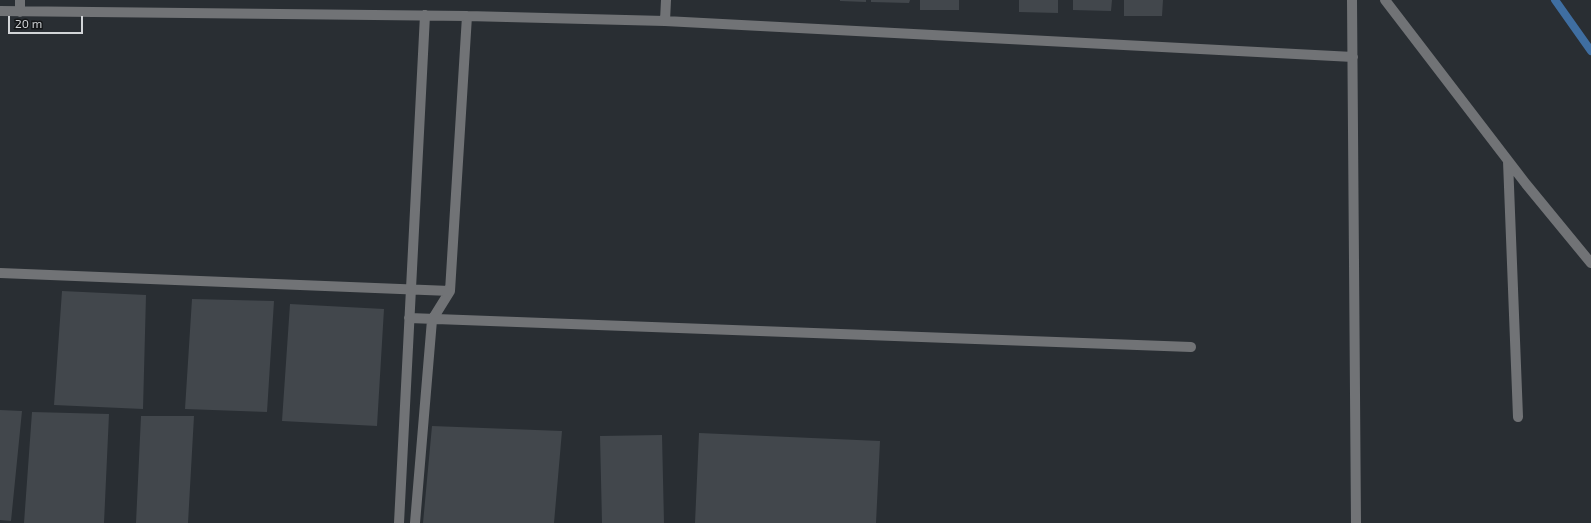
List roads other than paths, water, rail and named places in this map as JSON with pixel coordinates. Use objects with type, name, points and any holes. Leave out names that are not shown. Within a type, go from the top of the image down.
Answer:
[{"type":"street","points":[[20,0],[20,12]]},
{"type":"street","points":[[665,21],[666,0]]},
{"type":"street","points":[[1352,0],[1354,57],[1356,523]]},
{"type":"street","points":[[1385,0],[1508,161],[1591,263]]},
{"type":"street","points":[[0,11],[425,15],[665,21],[1354,57]]},
{"type":"street","points":[[399,523],[425,15]]},
{"type":"street","points":[[415,523],[432,320],[450,291],[467,16]]},
{"type":"street","points":[[1508,161],[1518,417]]},
{"type":"street","points":[[0,272],[450,291]]},
{"type":"street","points":[[410,318],[1191,347]]},
{"type":"waterway","points":[[1555,0],[1591,51]]}]
